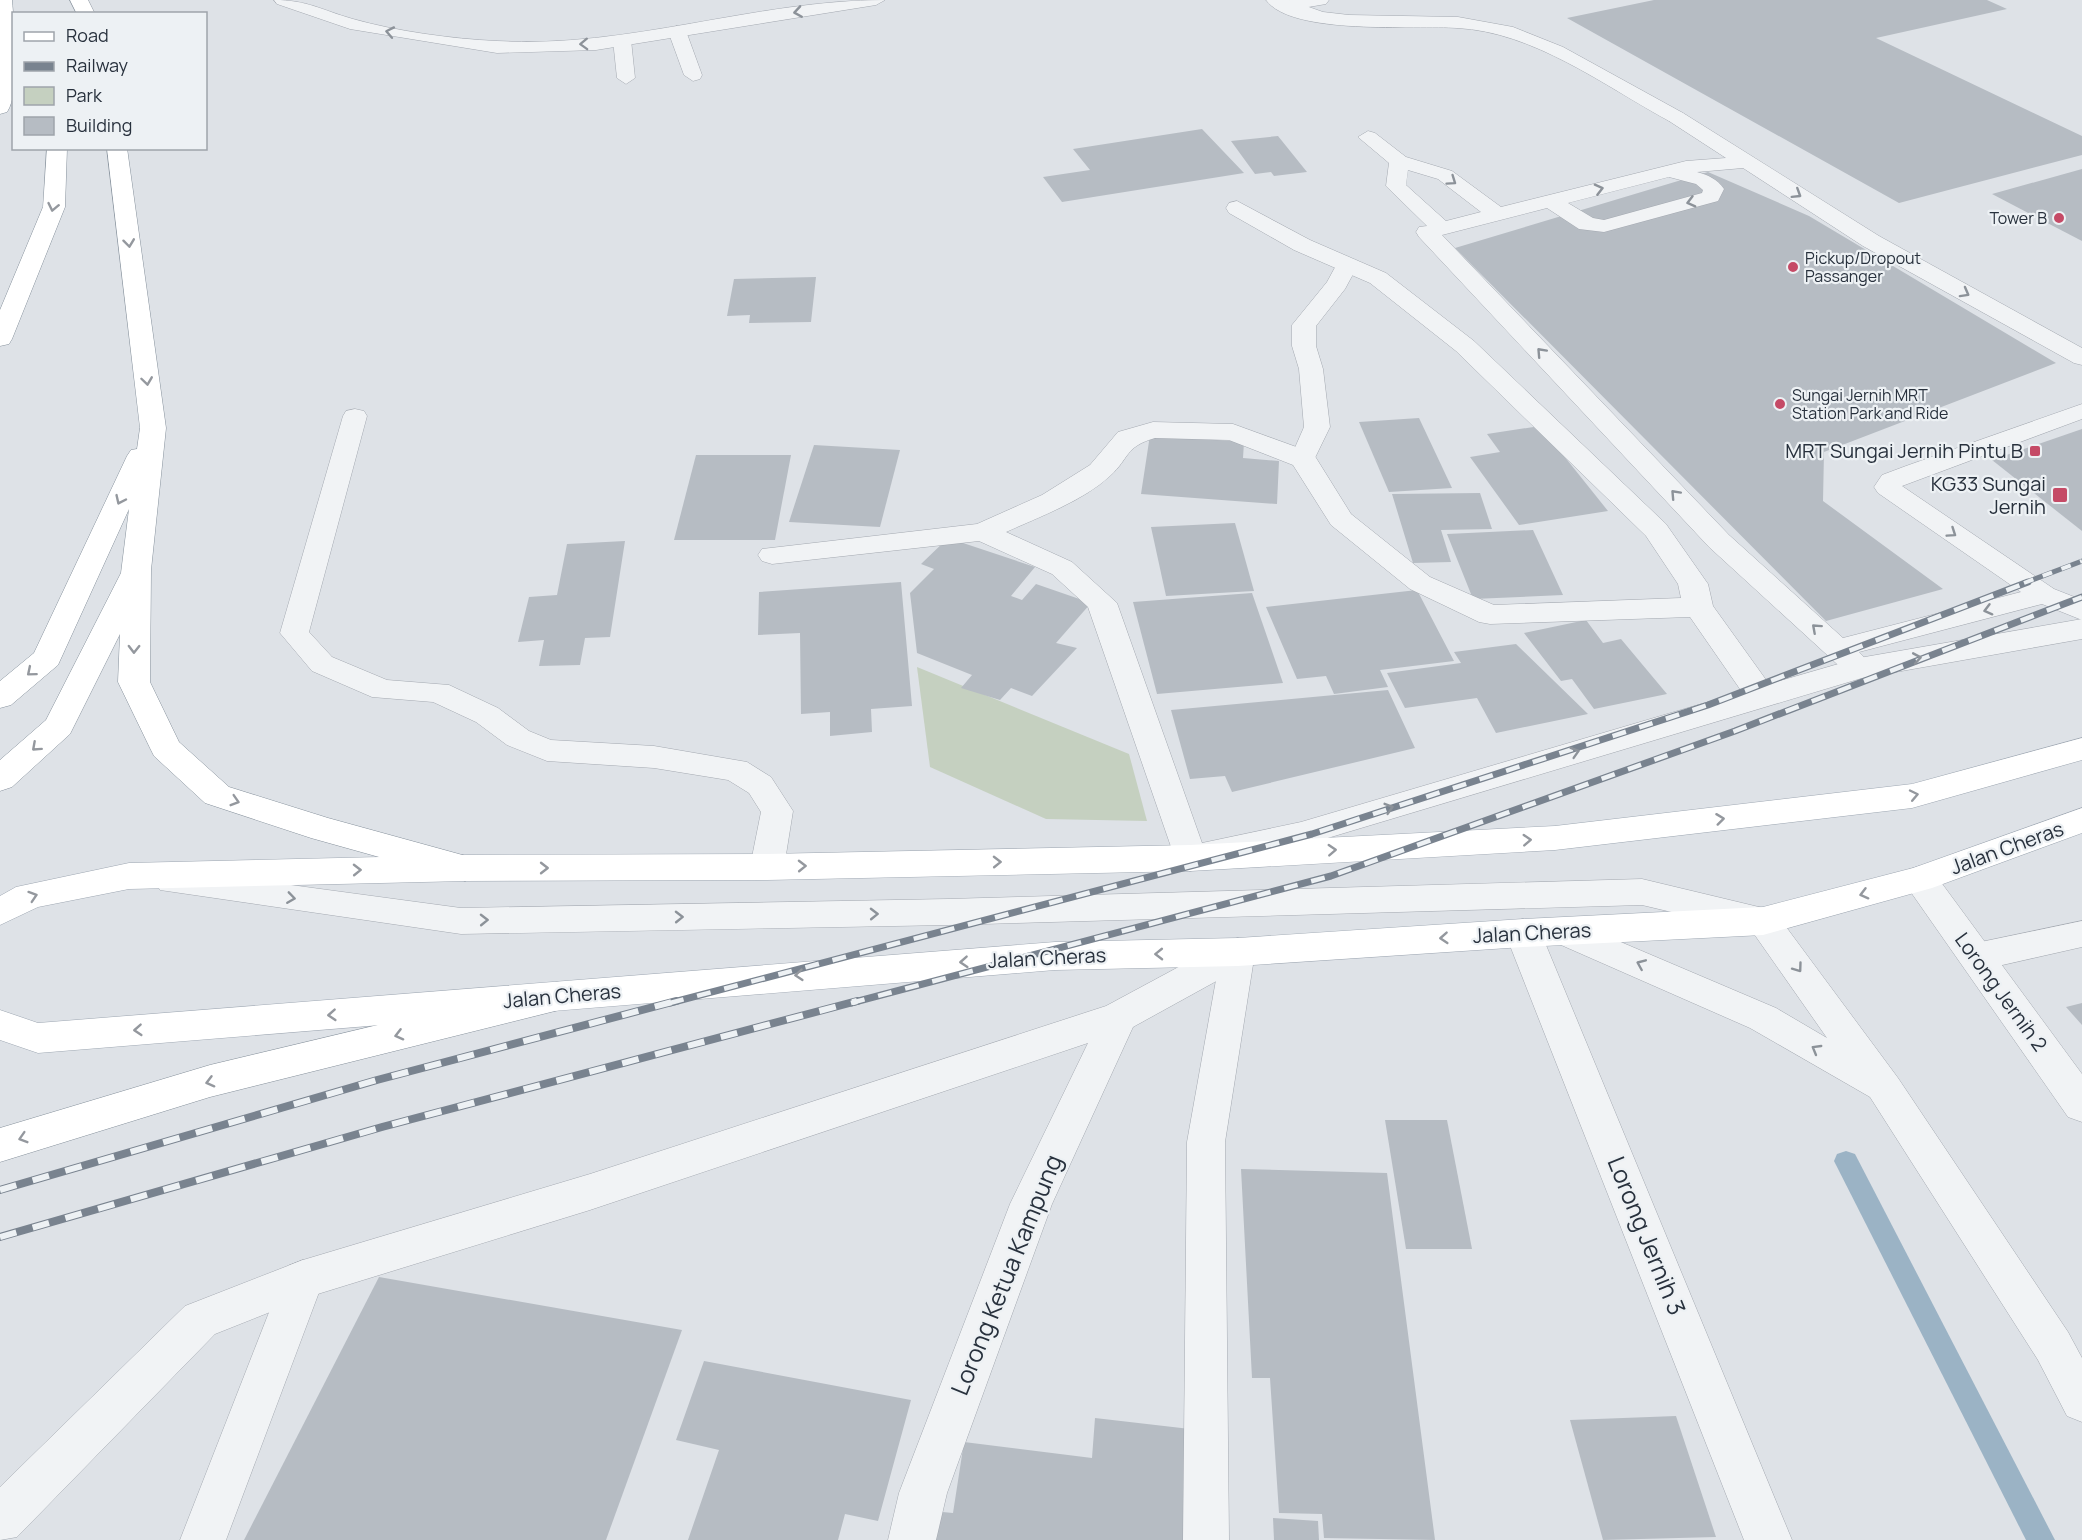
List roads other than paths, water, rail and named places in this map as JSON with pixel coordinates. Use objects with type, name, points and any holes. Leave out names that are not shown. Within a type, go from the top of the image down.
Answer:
[{"type":"main road","points":[[0,108],[8,71],[3,0]]},
{"type":"main road","points":[[0,339],[54,207],[57,150]]},
{"type":"main road","points":[[117,150],[153,428],[136,570],[134,682],[165,748],[217,795],[323,829],[465,868]]},
{"type":"main road","points":[[0,698],[48,658],[153,428]]},
{"type":"main road","points":[[0,779],[59,726],[136,570]]},
{"type":"main road","points":[[0,912],[29,896],[129,876],[465,868],[767,867],[1190,858],[1555,838],[1912,796],[2082,749]]},
{"type":"main road","name":"Jalan Cheras","points":[[0,1024],[38,1038],[1055,956],[1238,952],[1523,933],[1763,921],[1920,879],[2082,820]]},
{"type":"main road","points":[[0,1145],[210,1081],[558,997]]},
{"type":"street","points":[[283,0],[350,24],[420,38],[497,47],[596,44],[876,0]]},
{"type":"street","points":[[1280,3],[1317,15],[1360,21],[1436,20],[1484,25],[1535,41],[1676,117]]},
{"type":"street","points":[[1237,208],[1302,245],[1378,278],[1465,346],[1656,530],[1693,584],[1698,607],[1761,696]]},
{"type":"street","points":[[772,555],[983,532],[1052,501],[1100,471],[1127,438],[1153,430],[1233,432],[1303,459],[1341,519],[1420,584],[1490,615],[1698,607]]},
{"type":"street","points":[[983,532],[1062,568],[1102,603],[1190,858],[1301,834],[1761,696],[1849,658],[2082,629]]},
{"type":"street","name":"Lorong Jernih 2","points":[[1920,879],[2082,1105]]},
{"type":"street","name":"Lorong Jernih 3","points":[[1523,933],[1768,1540]]},
{"type":"street","points":[[0,1520],[200,1320],[303,1279],[601,1188],[1119,1017],[1238,952]]},
{"type":"street","name":"Lorong Ketua Kampung","points":[[912,1540],[923,1493],[1031,1204],[1119,1017]]},
{"type":"lane","points":[[1280,3],[1320,0]]},
{"type":"lane","points":[[677,31],[693,75]]},
{"type":"lane","points":[[622,40],[626,78]]},
{"type":"lane","points":[[1550,201],[1587,224],[1604,226],[1711,197],[1714,189],[1680,157],[1676,117]]},
{"type":"lane","points":[[1676,117],[1748,162],[1864,243],[1992,317],[2082,358]]},
{"type":"lane","points":[[1368,137],[1400,161],[1445,175],[1497,214]]},
{"type":"lane","points":[[1748,162],[1680,157],[1550,201],[1427,232],[1719,541],[1849,658],[2044,595]]},
{"type":"lane","points":[[1400,161],[1396,186],[1442,228]]},
{"type":"lane","points":[[1303,459],[1317,427],[1311,369],[1304,346],[1304,325],[1337,284],[1347,265]]},
{"type":"lane","points":[[2082,411],[1909,473],[1891,481],[1887,487],[2044,595],[2082,611]]},
{"type":"lane","points":[[355,416],[294,633],[322,664],[383,690],[438,692],[488,716],[518,738],[547,750],[654,757],[736,770],[760,785],[777,811],[767,867]]},
{"type":"lane","points":[[129,876],[461,921],[948,912],[1642,892],[1763,921],[1885,1089],[2053,1346],[2082,1401]]},
{"type":"lane","points":[[1564,932],[1763,1018],[1885,1089]]},
{"type":"lane","points":[[1976,957],[2082,934]]},
{"type":"lane","points":[[1206,1540],[1206,1142],[1238,952]]},
{"type":"lane","points":[[203,1540],[303,1279]]},
{"type":"waterway","points":[[1846,1161],[2041,1540]]},
{"type":"railway","points":[[2024,583],[2082,561]]},
{"type":"railway","points":[[670,1003],[1312,834],[1708,705],[2028,582]]},
{"type":"railway","points":[[851,1003],[1331,876],[1735,731],[2082,597]]},
{"type":"railway","points":[[0,1190],[377,1080],[676,1001]]},
{"type":"railway","points":[[0,1237],[382,1127],[857,1001]]},
{"type":"place","name":"Tower B","points":[[2059,218]]},
{"type":"place","name":"Pickup/Dropout Passanger","points":[[1793,267]]},
{"type":"place","name":"Sungai Jernih MRT Station Park and Ride","points":[[1780,404]]},
{"type":"place","name":"MRT Sungai Jernih Pintu B","points":[[2035,451]]},
{"type":"place","name":"KG33 Sungai Jernih","points":[[2060,495]]}]
